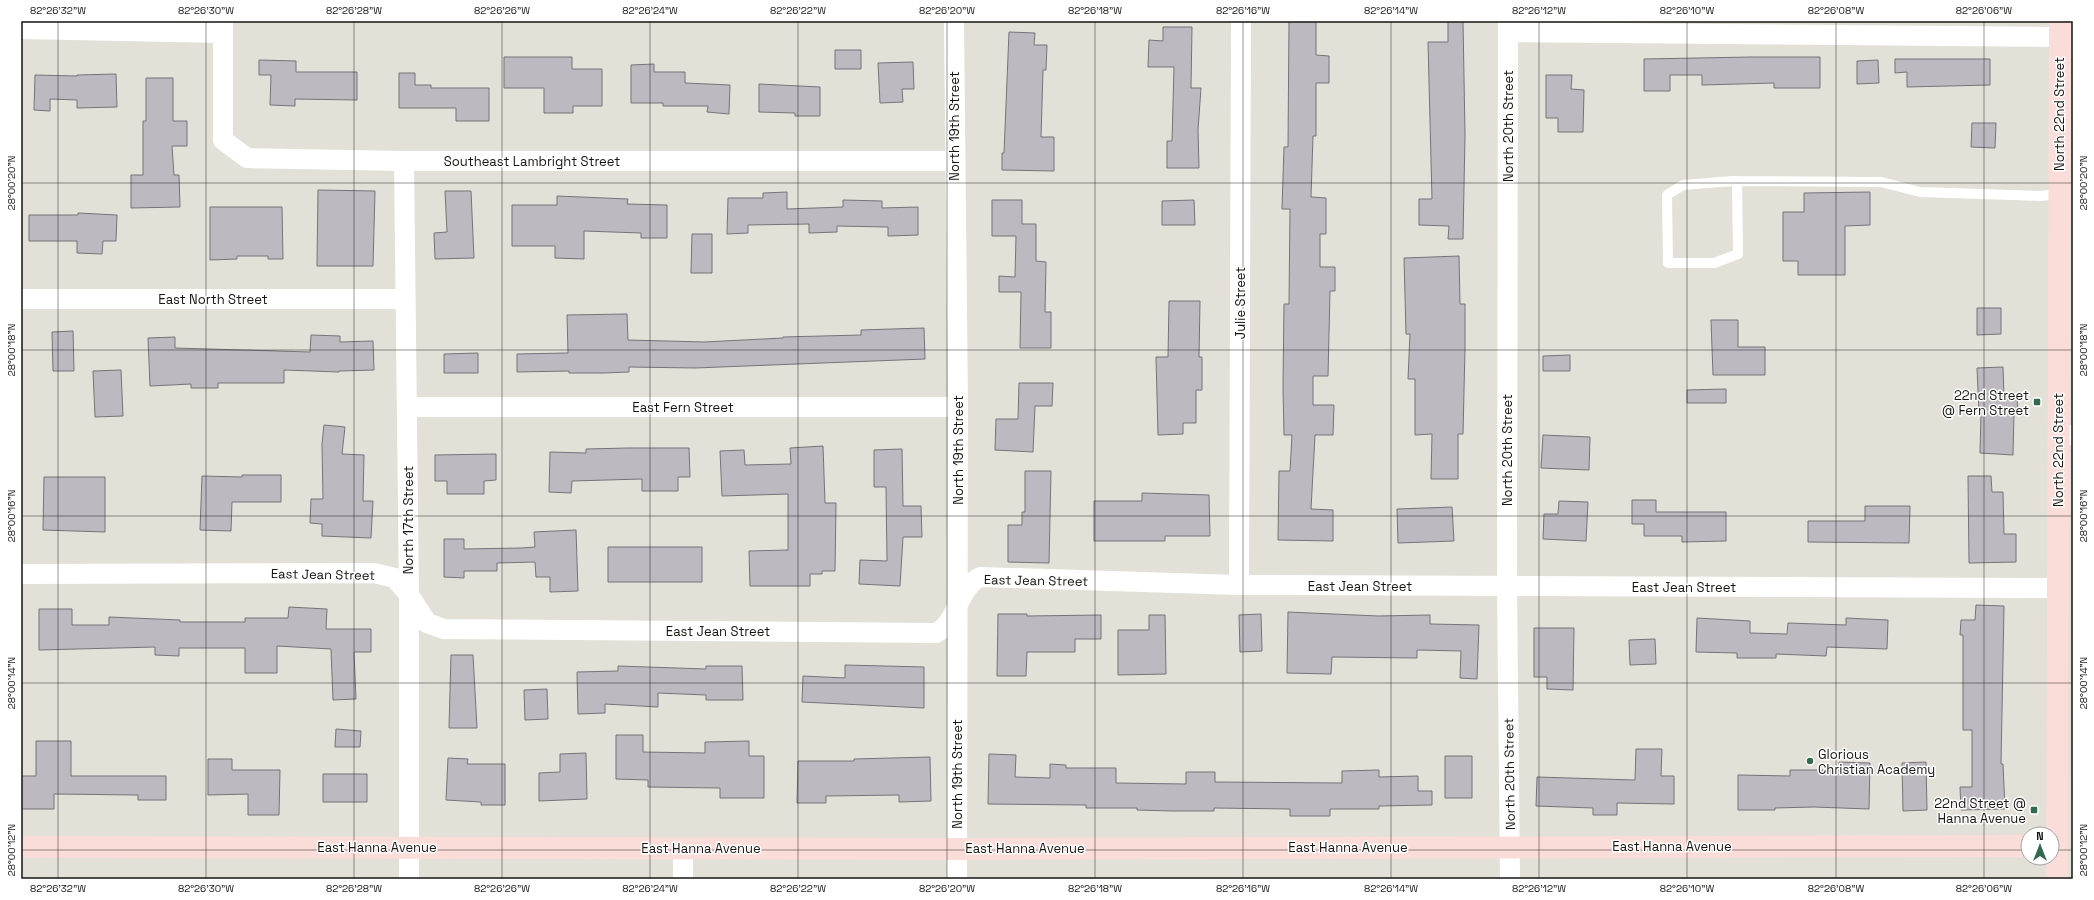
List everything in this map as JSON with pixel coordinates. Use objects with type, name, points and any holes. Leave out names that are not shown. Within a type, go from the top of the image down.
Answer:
[{"type":"street","name":"North 19th Street","points":[[954,21],[954,161],[958,407],[957,879]]},
{"type":"street","name":"Julie Street","points":[[1239,585],[1241,21]]},
{"type":"street","points":[[1508,26],[2060,29]]},
{"type":"street","name":"North 20th Street","points":[[1508,26],[1507,586],[1510,879]]},
{"type":"street","name":"Southeast Lambright Street","points":[[223,27],[222,140],[246,158],[404,161],[954,161]]},
{"type":"street","points":[[21,29],[223,27]]},
{"type":"street","name":"North 22nd Street","points":[[2057,879],[2061,846],[2057,588],[2066,436],[2059,194],[2060,29]]},
{"type":"street","name":"North 17th Street","points":[[404,161],[409,595],[409,879]]},
{"type":"street","name":"East North Street","points":[[21,298],[406,299]]},
{"type":"street","name":"East Fern Street","points":[[407,407],[958,407]]},
{"type":"street","name":"East Jean Street","points":[[21,574],[374,572],[395,578],[409,595],[427,623],[444,629],[936,633],[945,628],[971,582],[980,577],[1239,585],[2057,588]]},
{"type":"street","name":"East Hanna Avenue","points":[[21,847],[957,849],[1510,846],[2020,846]]},
{"type":"street","points":[[683,848],[683,879]]},
{"type":"lane","points":[[1737,181],[1738,254],[1714,263],[1668,263],[1667,195],[1683,186],[1737,181],[1881,182],[1920,192],[2040,196],[2059,194]]},
{"type":"building","points":[[1289,21],[1316,21],[1316,55],[1329,56],[1329,83],[1316,83],[1316,136],[1313,136],[1311,197],[1326,198],[1326,234],[1320,234],[1320,267],[1335,267],[1335,291],[1330,291],[1328,376],[1313,376],[1313,405],[1334,405],[1333,435],[1315,435],[1311,509],[1333,510],[1333,541],[1278,540],[1279,471],[1290,471],[1292,435],[1284,435],[1283,387],[1284,304],[1289,304],[1290,209],[1282,209],[1284,147],[1288,147]]},
{"type":"building","points":[[1448,21],[1463,21],[1465,134],[1463,239],[1448,239],[1449,226],[1419,225],[1419,199],[1432,199],[1428,42],[1448,42]]},
{"type":"building","points":[[1163,27],[1192,27],[1191,88],[1201,88],[1198,130],[1199,168],[1167,168],[1167,141],[1172,141],[1174,67],[1148,67],[1149,40],[1163,41]]},
{"type":"building","points":[[1009,32],[1035,33],[1034,45],[1047,45],[1046,70],[1043,70],[1041,137],[1054,137],[1054,171],[1002,170]]},
{"type":"building","points":[[835,50],[861,50],[861,69],[835,69]]},
{"type":"building","points":[[504,57],[572,57],[572,69],[602,69],[602,106],[573,106],[573,113],[544,113],[544,88],[504,88]]},
{"type":"building","points":[[1820,57],[1820,88],[1774,88],[1774,83],[1702,85],[1702,75],[1670,75],[1670,91],[1644,91],[1644,59]]},
{"type":"building","points":[[1895,59],[1990,59],[1990,85],[1907,87],[1907,72],[1895,73]]},
{"type":"building","points":[[259,60],[296,61],[296,72],[357,72],[357,100],[295,99],[295,106],[270,105],[271,75],[259,75]]},
{"type":"building","points":[[1878,60],[1879,83],[1857,84],[1857,61]]},
{"type":"building","points":[[913,62],[914,89],[902,89],[903,102],[880,103],[878,63]]},
{"type":"building","points":[[654,64],[654,72],[685,72],[685,83],[730,85],[729,114],[707,112],[708,106],[663,106],[663,103],[631,103],[631,65]]},
{"type":"building","points":[[399,73],[415,73],[415,85],[431,85],[431,88],[489,88],[489,121],[456,121],[456,108],[399,108]]},
{"type":"building","points":[[116,74],[117,107],[77,108],[77,100],[50,99],[50,111],[34,110],[35,75],[77,76]]},
{"type":"building","points":[[1546,75],[1572,75],[1571,89],[1584,90],[1583,132],[1558,132],[1558,118],[1546,118]]},
{"type":"building","points":[[146,78],[173,78],[173,121],[187,121],[187,146],[172,146],[174,175],[179,175],[180,207],[131,208],[131,175],[143,175],[143,121],[146,121]]},
{"type":"building","points":[[759,84],[820,87],[820,116],[795,116],[795,113],[759,112]]},
{"type":"building","points":[[1972,123],[1996,123],[1995,148],[1971,147]]},
{"type":"building","points":[[318,190],[375,191],[373,266],[317,266]]},
{"type":"building","points":[[445,191],[471,191],[474,258],[435,259],[434,233],[447,232]]},
{"type":"building","points":[[787,192],[787,209],[843,207],[843,200],[882,201],[882,208],[918,207],[918,235],[888,236],[888,227],[837,226],[837,232],[809,233],[809,224],[748,225],[748,233],[727,234],[728,198],[763,198],[763,193]]},
{"type":"building","points":[[1870,192],[1870,225],[1845,226],[1845,275],[1798,275],[1798,261],[1783,261],[1783,212],[1804,212],[1804,193]]},
{"type":"building","points":[[557,196],[628,199],[627,204],[667,205],[667,238],[641,238],[641,233],[584,231],[584,259],[555,258],[555,246],[512,246],[512,205],[557,205]]},
{"type":"building","points":[[992,200],[1022,200],[1022,224],[1036,224],[1036,261],[1046,262],[1045,312],[1051,312],[1051,348],[1020,348],[1021,292],[999,292],[999,276],[1015,277],[1016,236],[992,236]]},
{"type":"building","points":[[1194,200],[1195,225],[1162,225],[1162,201]]},
{"type":"building","points":[[210,207],[282,207],[283,259],[268,259],[268,256],[237,256],[237,259],[210,260]]},
{"type":"building","points":[[78,213],[117,215],[116,241],[103,241],[102,254],[77,253],[77,241],[29,241],[29,215],[78,215]]},
{"type":"building","points":[[692,234],[712,234],[712,273],[691,273]]},
{"type":"building","points":[[1459,256],[1460,304],[1465,304],[1465,348],[1463,434],[1458,434],[1458,479],[1431,479],[1432,434],[1415,435],[1415,379],[1408,379],[1410,334],[1406,334],[1404,258]]},
{"type":"building","points":[[1169,301],[1200,301],[1199,357],[1202,357],[1202,390],[1196,390],[1196,423],[1183,423],[1183,434],[1158,435],[1156,357],[1168,357]]},
{"type":"building","points":[[1977,308],[2001,308],[2001,334],[1977,335]]},
{"type":"building","points":[[627,314],[628,340],[704,342],[783,337],[861,335],[861,330],[924,328],[925,359],[695,368],[629,367],[629,372],[603,373],[569,373],[569,371],[517,372],[517,354],[568,353],[567,315]]},
{"type":"building","points":[[1711,320],[1738,320],[1738,347],[1765,347],[1765,375],[1713,375]]},
{"type":"building","points":[[73,331],[74,371],[53,371],[52,332]]},
{"type":"building","points":[[311,335],[340,336],[340,342],[373,341],[374,370],[339,372],[284,370],[284,383],[218,383],[218,388],[191,388],[191,384],[150,386],[148,338],[175,337],[175,348],[310,352]]},
{"type":"building","points":[[478,353],[478,373],[444,373],[444,354]]},
{"type":"building","points":[[1570,355],[1570,371],[1543,371],[1543,356]]},
{"type":"building","points":[[2003,367],[2004,397],[2017,397],[2018,412],[2014,412],[2013,455],[1980,453],[1981,413],[1979,413],[1977,368]]},
{"type":"building","points":[[121,370],[123,416],[95,417],[93,371]]},
{"type":"building","points":[[1019,383],[1053,383],[1052,406],[1035,406],[1033,452],[995,450],[996,419],[1018,419]]},
{"type":"building","points":[[1726,389],[1726,403],[1687,403],[1687,390]]},
{"type":"building","points":[[324,425],[345,427],[342,454],[364,455],[363,501],[373,501],[371,538],[322,536],[322,524],[310,523],[311,499],[323,499],[322,444]]},
{"type":"building","points":[[1543,435],[1590,437],[1589,470],[1541,468]]},
{"type":"building","points":[[823,446],[825,503],[836,503],[835,571],[822,571],[822,574],[810,574],[810,586],[750,586],[749,551],[788,550],[788,494],[722,496],[720,451],[744,450],[745,465],[791,464],[790,448]]},
{"type":"building","points":[[689,448],[690,477],[678,477],[678,491],[642,491],[642,479],[572,481],[571,493],[549,492],[550,452],[586,453],[586,449]]},
{"type":"building","points":[[902,449],[903,506],[921,506],[922,537],[903,537],[900,586],[859,584],[860,560],[887,561],[886,487],[874,487],[874,450]]},
{"type":"building","points":[[496,454],[496,480],[484,481],[484,494],[447,494],[447,481],[435,481],[435,455]]},
{"type":"building","points":[[1025,471],[1051,471],[1049,563],[1008,562],[1008,525],[1022,525],[1022,512],[1025,512]]},
{"type":"building","points":[[242,475],[281,475],[281,502],[232,502],[231,531],[200,530],[202,476],[242,477]]},
{"type":"building","points":[[1968,476],[1991,476],[1992,492],[2003,492],[2004,534],[2016,534],[2016,562],[1969,563]]},
{"type":"building","points":[[44,477],[105,477],[105,532],[43,530]]},
{"type":"building","points":[[1142,493],[1209,495],[1210,536],[1165,536],[1165,541],[1094,541],[1094,501],[1142,501]]},
{"type":"building","points":[[1632,500],[1656,500],[1656,512],[1726,512],[1726,541],[1682,542],[1682,536],[1644,536],[1644,524],[1632,524]]},
{"type":"building","points":[[1559,501],[1588,502],[1586,541],[1543,539],[1544,514],[1558,514]]},
{"type":"building","points":[[1865,506],[1910,506],[1909,543],[1808,542],[1808,521],[1865,521]]},
{"type":"building","points":[[1452,507],[1454,541],[1398,543],[1397,509]]},
{"type":"building","points":[[576,530],[578,591],[550,592],[550,577],[536,577],[535,562],[497,563],[497,571],[464,571],[464,578],[444,577],[444,539],[464,539],[464,549],[521,548],[535,547],[534,532]]},
{"type":"building","points":[[608,547],[702,547],[702,582],[608,582]]},
{"type":"building","points":[[1976,605],[2004,606],[2001,764],[2003,764],[2005,809],[1961,810],[1960,787],[1972,787],[1972,730],[1963,730],[1963,635],[1960,635],[1961,620],[1975,620]]},
{"type":"building","points":[[289,607],[327,609],[326,629],[371,629],[371,652],[354,652],[356,699],[333,700],[331,649],[277,646],[277,673],[245,673],[245,648],[179,648],[179,656],[155,655],[155,647],[39,650],[39,609],[72,609],[72,625],[109,625],[109,617],[180,620],[180,622],[245,622],[245,618],[288,618]]},
{"type":"building","points":[[1288,612],[1378,616],[1430,615],[1430,624],[1479,625],[1477,679],[1460,678],[1461,651],[1417,650],[1417,658],[1332,657],[1331,674],[1287,673]]},
{"type":"building","points":[[998,614],[1027,614],[1027,616],[1101,615],[1101,639],[1075,639],[1075,652],[1027,652],[1026,676],[997,676]]},
{"type":"building","points":[[1261,614],[1262,651],[1240,652],[1239,615]]},
{"type":"building","points":[[1149,615],[1165,615],[1166,674],[1118,675],[1118,630],[1149,630]]},
{"type":"building","points":[[1697,618],[1750,621],[1750,633],[1787,634],[1788,623],[1846,625],[1846,618],[1888,620],[1887,649],[1827,647],[1826,656],[1776,654],[1776,658],[1737,658],[1737,653],[1696,652]]},
{"type":"building","points":[[1534,628],[1574,628],[1573,690],[1547,689],[1547,677],[1534,677]]},
{"type":"building","points":[[1655,639],[1656,664],[1630,665],[1629,640]]},
{"type":"building","points":[[451,655],[473,655],[477,728],[449,728]]},
{"type":"building","points":[[845,665],[924,667],[924,708],[802,702],[803,676],[845,678]]},
{"type":"building","points":[[618,666],[706,669],[706,666],[742,666],[743,700],[706,700],[706,695],[658,693],[658,707],[605,704],[605,713],[578,714],[577,672],[618,671]]},
{"type":"building","points":[[547,689],[548,719],[525,720],[524,690]]},
{"type":"building","points":[[336,729],[361,731],[360,747],[335,747]]},
{"type":"building","points":[[616,735],[643,735],[643,752],[705,753],[705,742],[749,741],[749,756],[764,756],[764,798],[720,798],[720,788],[648,787],[648,780],[616,779]]},
{"type":"building","points":[[36,741],[71,741],[71,776],[166,776],[166,800],[138,800],[138,795],[54,794],[54,809],[21,809],[21,776],[36,776]]},
{"type":"building","points":[[1636,749],[1662,749],[1661,776],[1674,776],[1674,804],[1617,803],[1617,815],[1593,815],[1593,808],[1536,806],[1537,777],[1635,780]]},
{"type":"building","points":[[586,753],[587,799],[539,801],[539,773],[560,772],[560,754]]},
{"type":"building","points":[[989,754],[1016,755],[1015,777],[1050,778],[1050,764],[1066,765],[1066,768],[1116,768],[1116,783],[1186,784],[1186,772],[1215,772],[1215,782],[1342,783],[1342,771],[1379,770],[1379,777],[1418,776],[1418,791],[1432,791],[1432,805],[1379,806],[1379,809],[1330,809],[1330,816],[1290,816],[1290,809],[1214,808],[1214,811],[1172,811],[1137,810],[1137,808],[1086,808],[1086,805],[988,804]]},
{"type":"building","points":[[1445,756],[1472,756],[1472,798],[1445,798]]},
{"type":"building","points":[[930,757],[931,801],[899,802],[899,795],[826,796],[826,803],[797,803],[798,761],[854,761],[854,759]]},
{"type":"building","points":[[448,758],[468,759],[467,764],[505,764],[505,805],[481,805],[481,802],[446,800]]},
{"type":"building","points":[[208,759],[232,759],[232,770],[280,770],[279,815],[248,815],[248,794],[208,795]]},
{"type":"building","points":[[1839,762],[1870,763],[1869,809],[1814,807],[1775,808],[1775,810],[1738,810],[1738,775],[1790,776],[1790,770],[1839,770]]},
{"type":"building","points":[[1926,762],[1927,810],[1903,811],[1902,763]]},
{"type":"building","points":[[323,774],[367,774],[367,802],[323,802]]},
{"type":"place","name":"22nd Street @ Fern Street","points":[[2037,402]]},
{"type":"place","name":"Glorious Christian Academy","points":[[1810,761]]},
{"type":"place","name":"22nd Street @ Hanna Avenue","points":[[2034,810]]}]
